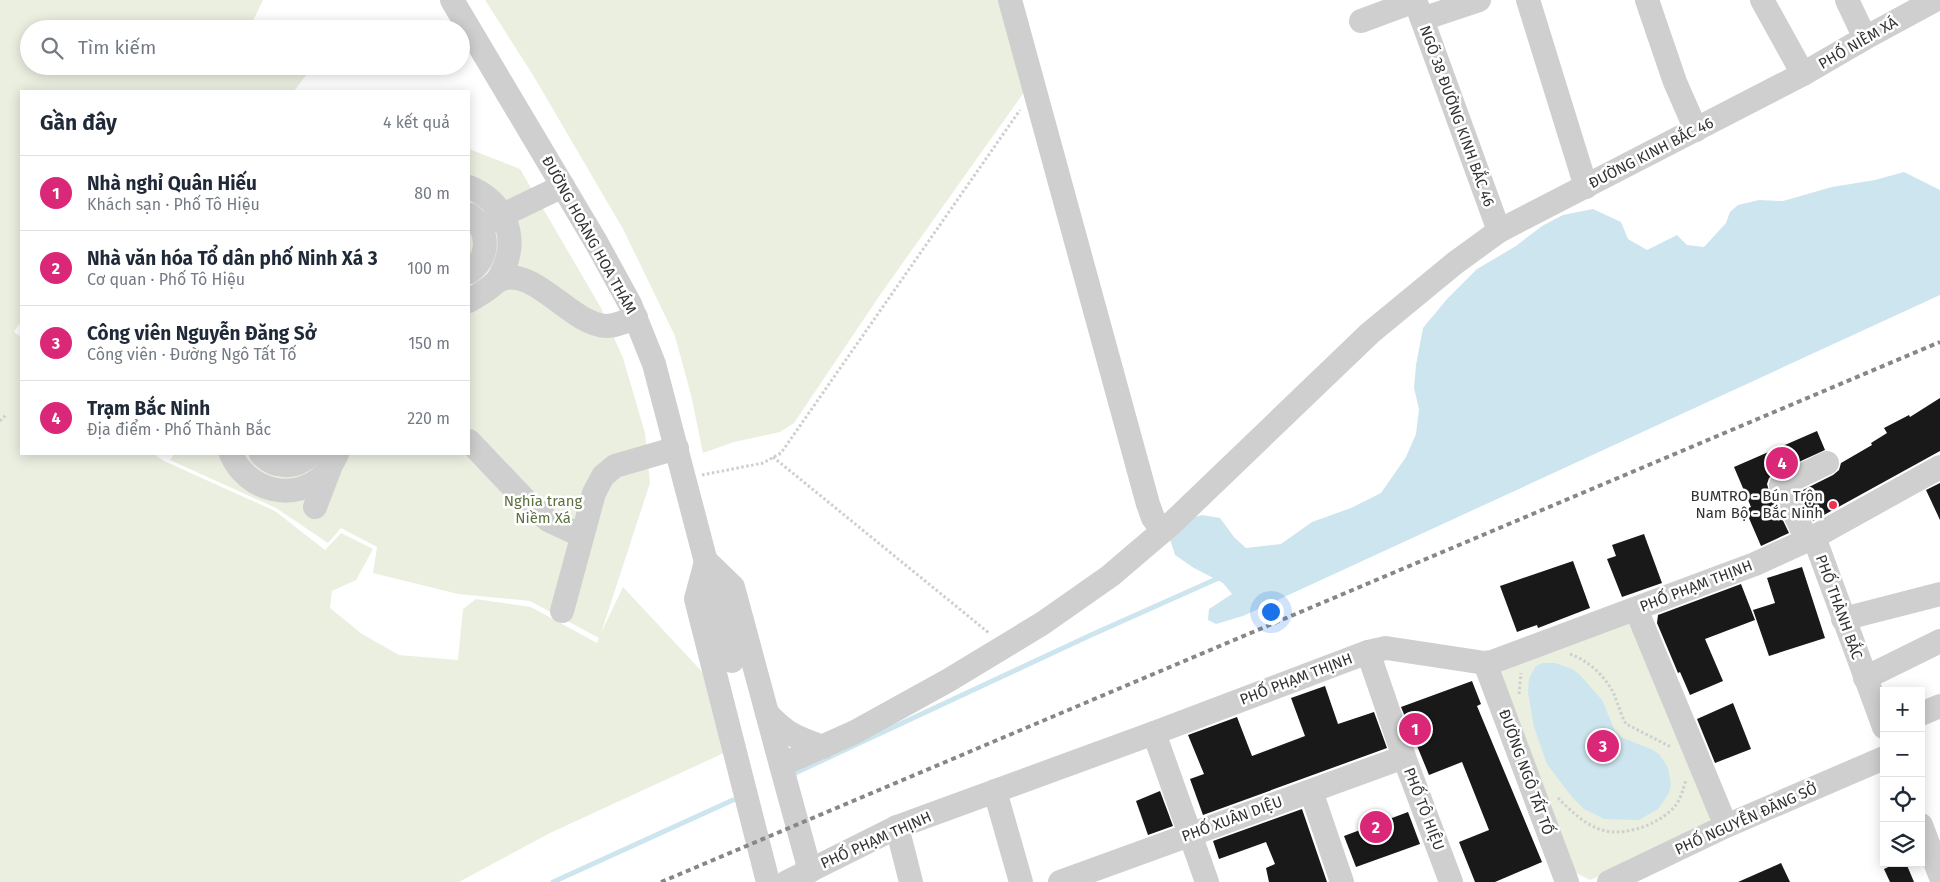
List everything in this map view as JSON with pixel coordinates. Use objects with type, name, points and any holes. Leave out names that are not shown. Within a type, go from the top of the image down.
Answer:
[{"type":"street","name":"ĐƯỜNG HOÀNG HOA THÁM","points":[[452,0],[464,20]]},
{"type":"street","points":[[1010,0],[1148,504],[1153,518],[1163,531]]},
{"type":"street","points":[[1361,21],[1418,7],[1479,0]]},
{"type":"street","points":[[1528,0],[1586,187]]},
{"type":"street","points":[[1647,0],[1675,82],[1696,130]]},
{"type":"street","name":"PHỐ NIỀM XÁ","points":[[1762,0],[1804,74],[1935,0]]},
{"type":"street","points":[[1847,0],[1865,38]]},
{"type":"street","name":"NGÕ 38 ĐƯỜNG KINH BẮC 46","points":[[1418,7],[1499,232]]},
{"type":"street","name":"ĐƯỜNG HOÀNG HOA THÁM","points":[[470,30],[601,250],[636,317],[654,364],[732,661]]},
{"type":"street","name":"ĐƯỜNG KINH BẮC 46","points":[[781,765],[864,727],[949,680],[1043,623],[1110,576],[1163,531],[1370,333],[1455,262],[1499,232],[1804,74]]},
{"type":"street","points":[[470,271],[481,259],[477,248],[485,236],[474,220],[502,215],[563,186]]},
{"type":"street","points":[[470,188],[492,200],[499,208],[509,235],[510,249],[498,281]]},
{"type":"street","points":[[470,300],[505,277],[521,278],[586,320],[606,326],[619,324],[636,317]]},
{"type":"street","points":[[470,442],[527,502],[548,520],[582,536]]},
{"type":"street","points":[[562,611],[594,493],[602,476],[614,466],[677,448]]},
{"type":"street","points":[[231,455],[237,467],[261,490],[280,491],[302,488],[324,474],[333,458]]},
{"type":"street","points":[[261,490],[265,457],[284,466],[299,457]]},
{"type":"street","points":[[315,507],[333,458]]},
{"type":"street","points":[[1811,538],[1781,485],[1827,463]]},
{"type":"street","name":"PHỐ THÀNH BẮC","points":[[1880,717],[1811,538],[1940,467]]},
{"type":"street","name":"PHỐ PHẠM THỊNH","points":[[783,882],[810,871],[897,827],[1368,652],[1386,648],[1485,663],[1492,662],[1754,564],[1811,538]]},
{"type":"street","points":[[783,882],[696,599],[706,561],[733,587],[810,871]]},
{"type":"street","points":[[1843,620],[1940,594]]},
{"type":"street","points":[[1636,609],[1726,826]]},
{"type":"street","points":[[1865,678],[1940,641]]},
{"type":"street","name":"PHỐ TÔ HIỆU","points":[[1368,652],[1404,757],[1452,882]]},
{"type":"street","name":"ĐƯỜNG NGÔ TẤT TỐ","points":[[1485,663],[1566,882]]},
{"type":"street","points":[[1925,712],[1940,706]]},
{"type":"street","points":[[767,713],[792,736],[823,747]]},
{"type":"street","points":[[1154,733],[1207,882]]},
{"type":"street","name":"PHỐ XUÂN DIỆU","points":[[1060,882],[1091,877],[1190,834],[1404,757]]},
{"type":"street","name":"PHỐ NGUYỄN ĐĂNG SỞ","points":[[1609,882],[1726,826],[1880,760]]},
{"type":"street","points":[[995,791],[1021,882]]},
{"type":"street","points":[[1311,791],[1342,882]]},
{"type":"street","points":[[897,827],[911,882]]},
{"type":"street","points":[[1925,831],[1935,846],[1940,875]]},
{"type":"path","points":[[685,479],[763,463],[781,454],[1035,89]]},
{"type":"path","points":[[0,421],[7,414]]},
{"type":"path","points":[[774,458],[1005,646]]},
{"type":"path","points":[[1566,652],[1588,663],[1598,672],[1613,693],[1626,724],[1676,749]]},
{"type":"path","points":[[1519,697],[1519,682],[1522,670]]},
{"type":"path","points":[[1556,797],[1570,810],[1600,830],[1611,832],[1628,830],[1660,820],[1674,807],[1683,791],[1686,773]]},
{"type":"green space","name":"Nghĩa trang Niềm Xá","points":[[0,0],[263,0],[253,20],[20,20],[20,75],[306,75],[295,90],[20,90],[20,323],[14,332],[20,336],[20,455],[155,455],[164,461],[275,511],[325,550],[341,533],[373,549],[356,580],[332,591],[330,608],[362,634],[399,655],[458,660],[463,609],[476,599],[531,607],[597,643],[599,638],[530,601],[458,594],[373,573],[377,547],[341,528],[328,543],[276,508],[170,460],[173,455],[470,455],[470,149],[520,169],[601,308],[623,358],[645,433],[650,483],[601,633],[623,587],[706,676],[726,752],[550,833],[459,882],[0,882]]},
{"type":"green space","points":[[485,0],[1004,0],[1027,88],[880,295],[794,423],[780,432],[734,442],[703,453],[691,395],[675,336],[623,229],[533,75]]},
{"type":"green space","points":[[1624,620],[1634,626],[1712,816],[1704,829],[1590,880],[1572,871],[1495,676],[1502,664]]},
{"type":"water","points":[[1904,172],[1940,190],[1940,295],[1243,616],[1216,624],[1208,620],[1209,609],[1232,594],[1223,583],[1194,568],[1175,555],[1170,539],[1184,520],[1202,515],[1220,518],[1234,537],[1246,548],[1281,544],[1312,522],[1351,508],[1381,493],[1406,457],[1416,434],[1419,409],[1414,388],[1423,328],[1447,299],[1477,269],[1516,246],[1542,226],[1563,215],[1593,209],[1621,222],[1628,239],[1647,250],[1677,235],[1687,245],[1704,247],[1726,223],[1730,212],[1738,205],[1759,200],[1783,201],[1832,187],[1875,180]]},
{"type":"water","points":[[1543,663],[1555,663],[1572,669],[1580,675],[1602,700],[1615,731],[1621,737],[1653,750],[1660,755],[1668,768],[1671,785],[1669,793],[1658,809],[1639,820],[1604,819],[1584,809],[1572,797],[1547,764],[1534,727],[1528,692],[1529,678],[1536,666]]},
{"type":"building","points":[[1940,398],[1940,451],[1813,521],[1799,492],[1833,475],[1839,470],[1841,463],[1872,445],[1871,443],[1887,433],[1884,428],[1909,415],[1910,417]]},
{"type":"building","points":[[1817,431],[1825,450],[1775,473],[1769,478],[1767,484],[1769,491],[1789,533],[1761,546],[1745,509],[1751,507],[1734,467]]},
{"type":"building","points":[[1940,483],[1940,520],[1926,490]]},
{"type":"building","points":[[1644,534],[1662,583],[1622,597],[1607,559],[1616,556],[1612,545]]},
{"type":"building","points":[[1573,561],[1590,608],[1538,628],[1537,625],[1517,632],[1500,586]]},
{"type":"building","points":[[1802,567],[1825,638],[1769,656],[1753,610],[1775,603],[1767,578]]},
{"type":"building","points":[[1741,584],[1755,620],[1705,639],[1723,681],[1690,695],[1680,672],[1678,673],[1657,623],[1658,615]]},
{"type":"building","points":[[1472,681],[1481,704],[1477,706],[1542,862],[1495,882],[1475,882],[1459,842],[1489,830],[1462,762],[1429,775],[1401,707]]},
{"type":"building","points":[[1325,686],[1338,724],[1374,712],[1387,748],[1203,815],[1190,779],[1204,774],[1188,735],[1237,717],[1252,756],[1305,736],[1291,698]]},
{"type":"building","points":[[1733,703],[1751,749],[1715,763],[1697,719]]},
{"type":"building","points":[[1160,791],[1173,826],[1148,835],[1136,801]]},
{"type":"building","points":[[1302,809],[1327,882],[1269,882],[1266,868],[1275,864],[1266,842],[1219,859],[1213,841]]},
{"type":"building","points":[[1408,812],[1420,844],[1356,867],[1344,836]]},
{"type":"building","points":[[1781,863],[1790,882],[1738,882]]},
{"type":"building","points":[[1888,867],[1908,867],[1914,882],[1890,882],[1884,869]]},
{"type":"waterway","points":[[791,775],[1091,635],[1221,577]]},
{"type":"waterway","points":[[553,882],[733,800]]},
{"type":"railway","points":[[661,882],[1940,342]]},
{"type":"place","name":"Trạm Bắc Ninh","points":[[1782,463]]},
{"type":"place","name":"BUMTRO - Bún Trộn Nam Bộ - Bắc Ninh","points":[[1833,505]]},
{"type":"place","name":"Nhà nghỉ Quân Hiếu","points":[[1415,729]]},
{"type":"place","name":"Công viên Nguyễn Đăng Sở","points":[[1603,746]]},
{"type":"place","name":"Nhà văn hóa Tổ dân phố Ninh Xá 3","points":[[1376,827]]}]
